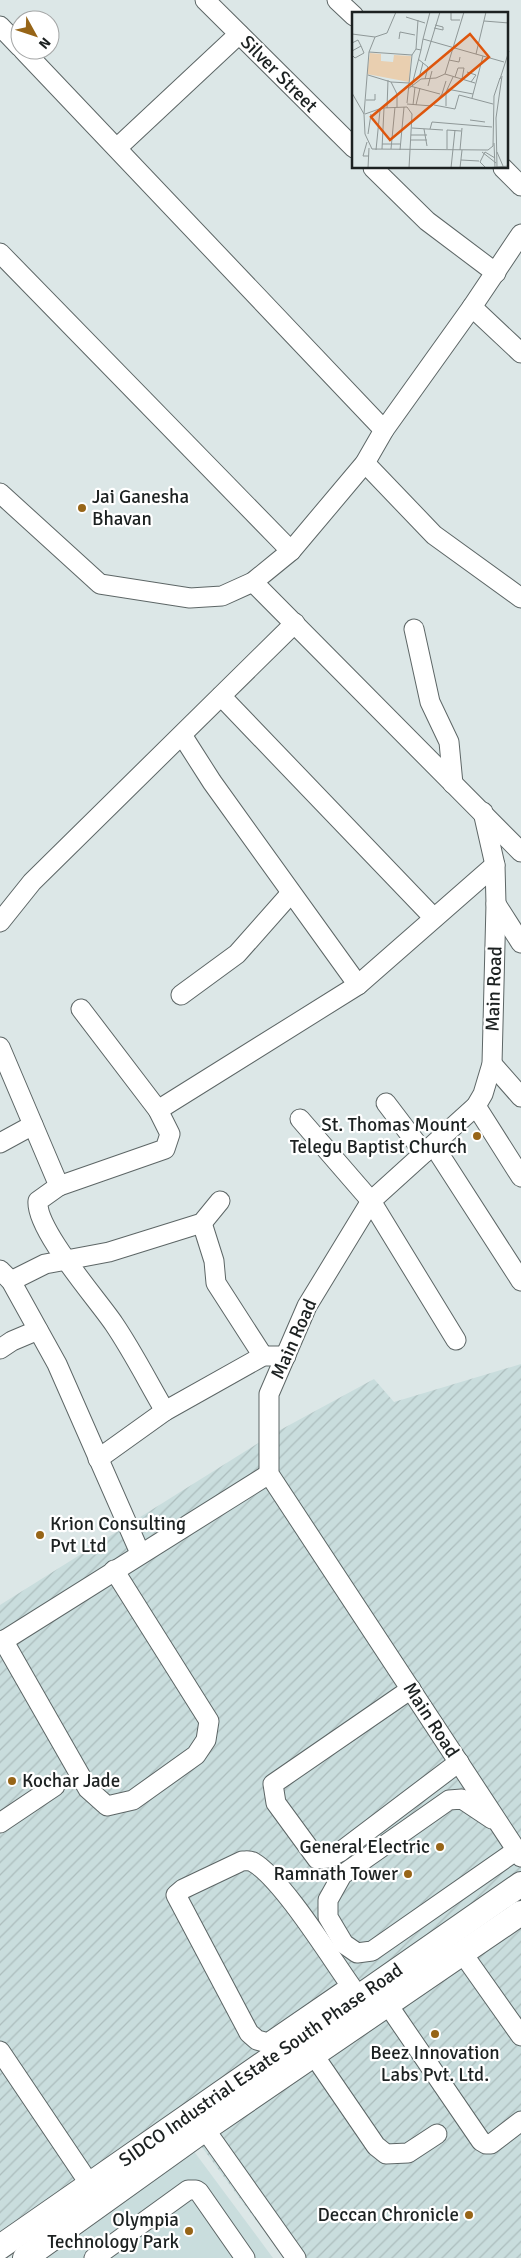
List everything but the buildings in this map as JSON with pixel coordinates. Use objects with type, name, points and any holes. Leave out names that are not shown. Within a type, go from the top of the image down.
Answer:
[{"type":"main road","name":"SIDCO Industrial Estate South Phase Road","points":[[199,2121],[355,1991],[521,1884]]},
{"type":"main road","name":"SIDCO Industrial Estate South Phase Road","points":[[0,2247],[96,2193],[199,2121],[313,2054],[521,1913]]},
{"type":"main road","name":"SIDCO Industrial Estate South Phase Road","points":[[25,2258],[96,2193]]},
{"type":"street","name":"Silver Street","points":[[205,0],[352,146]]},
{"type":"street","points":[[337,0],[352,14]]},
{"type":"street","points":[[0,26],[10,36]]},
{"type":"street","points":[[117,148],[239,34]]},
{"type":"street","points":[[33,60],[384,430]]},
{"type":"street","points":[[374,169],[427,221],[496,273]]},
{"type":"street","points":[[504,169],[521,186]]},
{"type":"street","points":[[0,494],[100,584],[190,598],[222,596],[253,582],[291,551],[365,463],[384,430],[496,273],[521,234]]},
{"type":"street","points":[[0,253],[291,551]]},
{"type":"street","points":[[472,307],[521,353]]},
{"type":"street","points":[[365,463],[434,535],[521,598]]},
{"type":"street","points":[[253,582],[521,852]]},
{"type":"street","points":[[0,922],[32,882],[295,623]]},
{"type":"street","points":[[414,629],[430,702],[449,742],[453,784]]},
{"type":"street","points":[[221,696],[434,918]]},
{"type":"street","points":[[182,734],[212,782],[358,985]]},
{"type":"street","name":"Main Road","points":[[483,812],[496,865],[492,1064],[483,1094],[476,1106],[371,1201],[307,1306],[269,1394],[269,1474],[519,1854]]},
{"type":"street","points":[[158,1110],[358,985],[496,865]]},
{"type":"street","points":[[181,994],[237,954],[291,892]]},
{"type":"street","points":[[496,904],[521,942]]},
{"type":"street","points":[[81,1009],[158,1110],[170,1134],[165,1149],[59,1186],[39,1199],[38,1206],[45,1224],[66,1259],[114,1323],[165,1411]]},
{"type":"street","points":[[0,1048],[59,1186]]},
{"type":"street","points":[[492,1064],[521,1097]]},
{"type":"street","points":[[386,1104],[429,1149],[521,1281]]},
{"type":"street","points":[[476,1106],[514,1150],[521,1177]]},
{"type":"street","points":[[300,1119],[371,1201],[456,1340]]},
{"type":"street","points":[[0,1143],[34,1125]]},
{"type":"street","points":[[140,1553],[57,1364],[6,1276],[66,1259],[108,1252],[202,1223],[220,1201]]},
{"type":"street","points":[[202,1223],[214,1261],[216,1283],[263,1356]]},
{"type":"street","points":[[0,1349],[12,1341],[38,1330]]},
{"type":"street","points":[[98,1459],[165,1411],[263,1356],[286,1356]]},
{"type":"street","points":[[114,1570],[209,1721],[206,1740],[196,1755],[133,1800],[107,1806],[88,1789],[2,1642],[140,1553],[269,1474]]},
{"type":"street","points":[[411,1689],[273,1784],[276,1803],[317,1860],[329,1858],[340,1852],[459,1762]]},
{"type":"street","points":[[0,1822],[55,1786]]},
{"type":"street","points":[[497,1821],[488,1818],[462,1799],[449,1800],[342,1875],[328,1900],[328,1917],[344,1944],[357,1952],[372,1950],[519,1854]]},
{"type":"street","points":[[250,1860],[262,1869],[283,1891],[355,1991],[268,2043],[257,2040],[249,2033],[176,1895],[183,1889],[225,1869],[242,1861],[250,1860]]},
{"type":"street","points":[[463,1954],[521,2036]]},
{"type":"street","points":[[388,2004],[481,2141],[491,2144],[521,2120]]},
{"type":"street","points":[[0,2052],[96,2193]]},
{"type":"street","points":[[313,2054],[376,2146],[386,2154],[408,2153],[437,2134]]},
{"type":"street","points":[[199,2121],[296,2258]]},
{"type":"street","points":[[94,2258],[193,2190],[199,2192],[245,2258]]},
{"type":"shaded area","points":[[521,1364],[521,2258],[284,2258],[190,2131],[5,2258],[0,2258],[0,1605],[271,1435],[374,1379],[394,1402]]},
{"type":"shaded area","points":[[187,2142],[273,2258],[20,2258]]},
{"type":"place","name":"Jai Ganesha Bhavan","points":[[82,508]]},
{"type":"place","name":"St. Thomas Mount Telegu Baptist Church","points":[[477,1136]]},
{"type":"place","name":"Krion Consulting Pvt Ltd","points":[[40,1535]]},
{"type":"place","name":"Kochar Jade","points":[[12,1781]]},
{"type":"place","name":"General Electric","points":[[440,1847]]},
{"type":"place","name":"Ramnath Tower","points":[[408,1874]]},
{"type":"place","name":"Beez Innovation Labs Pvt. Ltd.","points":[[435,2034]]},
{"type":"place","name":"Deccan Chronicle","points":[[469,2215]]},
{"type":"place","name":"Olympia Technology Park","points":[[189,2231]]}]
